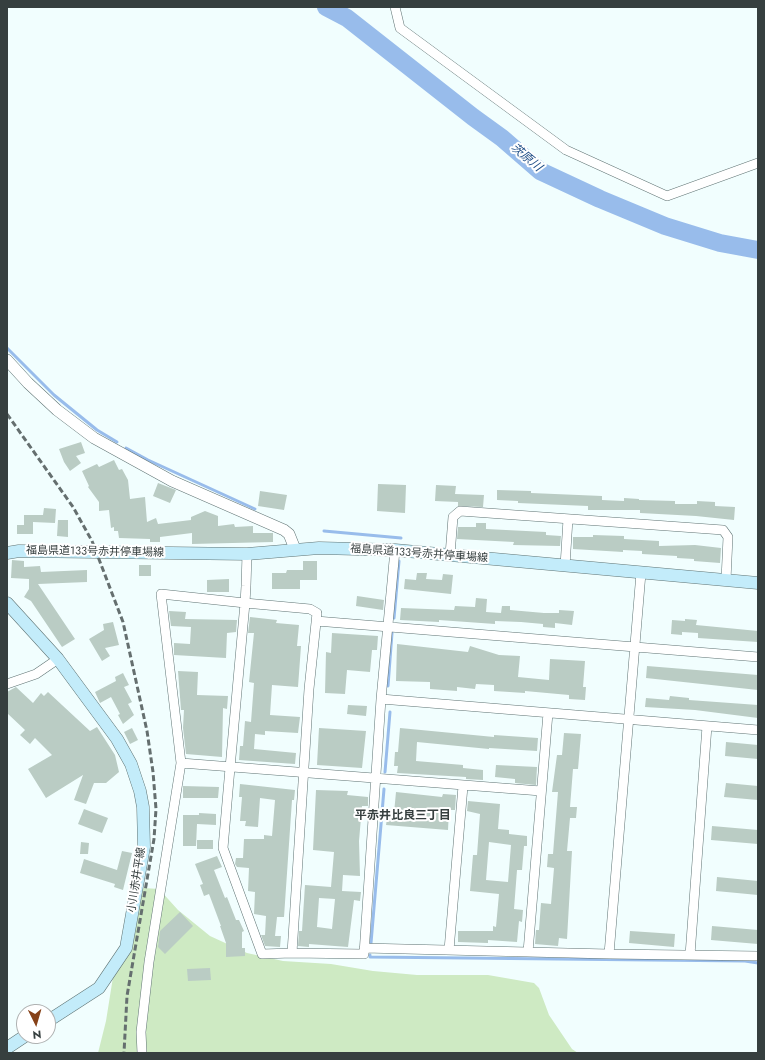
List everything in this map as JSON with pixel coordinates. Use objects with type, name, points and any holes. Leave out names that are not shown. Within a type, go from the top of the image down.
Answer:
[{"type":"main road","name":"福島県道133号赤井停車場線","points":[[7,552],[247,554],[319,548],[394,550],[758,583]]},
{"type":"main road","name":"小川赤井平線","points":[[7,603],[58,659],[128,756],[142,800],[144,847],[126,948],[99,988],[56,1016]]},
{"type":"main road","points":[[7,1048],[16,1042]]},
{"type":"street","points":[[395,7],[400,28],[566,150],[666,196],[758,164]]},
{"type":"street","points":[[7,360],[28,383],[57,410],[94,438],[121,454],[179,484],[284,530],[289,534],[295,549]]},
{"type":"street","points":[[450,555],[453,517],[460,512],[723,530],[728,537],[726,580]]},
{"type":"street","points":[[565,566],[568,519]]},
{"type":"street","points":[[247,554],[245,603],[223,848],[262,954],[364,954],[381,699],[394,550]]},
{"type":"street","points":[[609,954],[641,573]]},
{"type":"street","points":[[142,1053],[141,1032],[149,962],[181,763],[161,594],[310,609],[317,613],[303,773],[292,953]]},
{"type":"street","points":[[316,621],[758,657]]},
{"type":"street","points":[[7,684],[36,674],[58,659]]},
{"type":"street","points":[[381,699],[758,730]]},
{"type":"street","points":[[528,952],[548,713]]},
{"type":"street","points":[[690,955],[707,726]]},
{"type":"street","points":[[181,763],[541,791]]},
{"type":"street","points":[[449,950],[462,786]]},
{"type":"street","points":[[364,948],[758,956]]},
{"type":"green space","points":[[144,888],[159,889],[178,910],[210,936],[247,953],[283,961],[331,964],[373,971],[417,975],[488,975],[534,983],[539,988],[549,1015],[572,1049],[578,1053],[98,1053],[106,1021],[113,977],[135,896]]},
{"type":"building","points":[[81,442],[85,453],[76,456],[81,463],[70,471],[64,462],[59,449]]},
{"type":"building","points":[[114,460],[119,470],[122,469],[128,480],[130,499],[145,497],[147,522],[156,518],[158,524],[191,520],[191,517],[205,511],[218,516],[218,526],[234,524],[235,527],[253,526],[253,533],[273,533],[273,542],[192,544],[192,533],[160,537],[160,542],[150,542],[150,539],[119,538],[118,531],[114,531],[114,527],[111,528],[109,510],[99,511],[99,502],[88,487],[89,486],[82,471],[97,464],[99,467]]},
{"type":"building","points":[[158,483],[176,490],[170,503],[153,496]]},
{"type":"building","points":[[378,484],[406,485],[405,513],[377,511]]},
{"type":"building","points":[[436,485],[456,486],[455,494],[484,495],[483,507],[458,506],[458,502],[435,501]]},
{"type":"building","points":[[497,490],[602,496],[602,500],[624,501],[624,498],[675,501],[675,504],[697,504],[697,501],[715,502],[715,506],[735,507],[734,520],[640,513],[640,510],[588,510],[588,506],[518,503],[518,501],[497,500]]},
{"type":"building","points":[[260,491],[287,495],[284,510],[258,506]]},
{"type":"building","points":[[44,508],[56,509],[55,523],[33,522],[33,534],[17,534],[17,525],[24,525],[24,515],[43,515]]},
{"type":"building","points":[[58,520],[68,520],[68,537],[57,536]]},
{"type":"building","points":[[476,523],[486,523],[486,529],[546,532],[546,535],[561,536],[560,546],[513,545],[514,542],[457,539],[458,527],[476,527]]},
{"type":"building","points":[[593,535],[624,536],[624,539],[659,541],[659,546],[695,545],[721,548],[720,563],[694,561],[694,559],[677,558],[677,556],[642,554],[642,551],[623,550],[623,552],[573,549],[573,537],[593,537]]},
{"type":"building","points":[[12,560],[24,561],[24,567],[40,566],[41,572],[87,570],[87,582],[38,584],[75,639],[62,647],[31,601],[24,597],[29,589],[29,579],[11,578]]},
{"type":"building","points":[[303,561],[317,561],[317,580],[300,580],[300,589],[272,589],[272,573],[286,573],[287,570],[303,570]]},
{"type":"building","points":[[139,565],[151,565],[151,576],[139,576]]},
{"type":"building","points":[[417,573],[427,573],[426,579],[442,580],[443,574],[453,575],[451,594],[404,589],[405,579],[416,580]]},
{"type":"building","points":[[229,579],[229,592],[207,592],[207,580]]},
{"type":"building","points":[[357,596],[384,600],[383,610],[356,606]]},
{"type":"building","points":[[476,598],[487,599],[486,612],[501,613],[502,606],[510,606],[510,610],[544,613],[559,613],[559,610],[574,611],[572,625],[555,623],[555,628],[543,627],[543,624],[521,622],[495,621],[495,624],[439,620],[439,622],[400,620],[401,608],[454,610],[455,606],[475,607]]},
{"type":"building","points":[[169,611],[186,612],[185,619],[237,620],[236,632],[227,633],[226,658],[174,655],[174,643],[190,644],[191,627],[171,626]]},
{"type":"building","points":[[250,617],[277,620],[276,623],[299,625],[297,646],[301,646],[298,687],[272,685],[270,715],[300,717],[298,733],[265,731],[265,735],[255,734],[254,749],[296,753],[295,764],[239,760],[240,746],[243,746],[245,721],[251,722],[254,683],[249,682],[254,633],[248,633]]},
{"type":"building","points":[[685,619],[697,620],[696,625],[758,631],[758,642],[698,638],[698,633],[682,632],[682,635],[671,634],[672,620],[685,621]]},
{"type":"building","points":[[113,622],[119,645],[105,648],[110,656],[102,661],[89,639],[104,630],[103,624]]},
{"type":"building","points":[[332,633],[378,636],[377,650],[372,650],[370,672],[347,670],[345,694],[325,693],[326,652],[331,653]]},
{"type":"building","points":[[397,644],[468,652],[470,646],[499,655],[520,656],[518,677],[549,680],[550,659],[585,661],[583,687],[586,687],[585,700],[569,699],[569,695],[525,691],[525,693],[494,691],[494,685],[476,684],[475,689],[457,687],[457,691],[430,689],[430,682],[396,681]]},
{"type":"building","points":[[647,666],[758,675],[758,690],[646,678]]},
{"type":"building","points":[[178,671],[198,672],[197,695],[228,696],[227,709],[223,708],[222,757],[186,754],[183,728],[184,710],[181,710]]},
{"type":"building","points":[[123,673],[129,685],[124,687],[132,702],[128,704],[134,715],[123,724],[118,715],[120,714],[111,697],[100,703],[95,692],[116,681],[115,677]]},
{"type":"building","points":[[16,687],[33,703],[41,693],[44,696],[48,692],[90,731],[97,727],[115,755],[119,772],[106,783],[94,783],[86,804],[74,800],[83,775],[46,798],[28,769],[52,755],[35,738],[30,744],[20,735],[25,730],[7,713],[7,692]]},
{"type":"building","points":[[670,696],[689,698],[689,700],[758,705],[758,718],[695,710],[645,707],[646,698],[669,700]]},
{"type":"building","points":[[348,705],[367,706],[366,716],[347,714]]},
{"type":"building","points":[[132,728],[138,740],[130,744],[124,732]]},
{"type":"building","points":[[319,728],[366,731],[362,768],[317,765]]},
{"type":"building","points":[[400,728],[494,737],[494,735],[538,738],[537,751],[489,749],[417,742],[416,761],[463,765],[463,768],[483,770],[483,780],[466,779],[466,777],[397,773],[398,766],[394,766],[395,752],[398,752]]},
{"type":"building","points":[[564,733],[581,734],[578,769],[573,769],[570,807],[577,807],[576,818],[570,818],[567,851],[572,851],[567,939],[559,938],[558,946],[535,944],[536,930],[539,930],[541,903],[551,904],[554,868],[547,867],[548,854],[553,854],[558,792],[552,792],[557,755],[562,755]]},
{"type":"building","points":[[726,742],[758,745],[758,759],[725,756]]},
{"type":"building","points":[[496,765],[537,767],[536,785],[515,783],[515,779],[495,777]]},
{"type":"building","points":[[726,783],[758,786],[758,800],[724,797]]},
{"type":"building","points":[[240,784],[295,790],[294,800],[292,800],[284,917],[277,917],[275,936],[281,936],[280,947],[265,946],[261,935],[265,935],[266,916],[254,914],[255,892],[248,891],[249,868],[237,867],[235,864],[236,858],[243,858],[244,839],[264,839],[264,835],[272,836],[275,800],[260,798],[258,827],[245,826],[246,821],[240,821],[242,797],[239,797]]},
{"type":"building","points":[[183,786],[219,787],[218,798],[183,798]]},
{"type":"building","points":[[316,790],[348,791],[347,795],[368,797],[368,806],[362,806],[359,841],[360,876],[343,875],[342,891],[361,892],[360,901],[354,900],[348,947],[309,944],[309,947],[298,946],[299,931],[302,931],[305,885],[331,887],[334,852],[313,850]],"holes":[[[319,898],[335,899],[332,929],[317,927]]]},
{"type":"building","points":[[396,792],[442,797],[443,794],[456,795],[455,810],[449,810],[448,830],[386,825],[388,812],[394,813]]},
{"type":"building","points":[[468,801],[500,804],[498,829],[509,830],[509,834],[527,836],[527,846],[524,846],[522,870],[517,870],[514,909],[523,910],[522,922],[519,921],[517,942],[488,940],[488,943],[458,942],[458,931],[493,931],[493,926],[496,927],[499,894],[470,891],[473,855],[477,855],[480,814],[467,811]],"holes":[[[489,842],[511,845],[508,882],[486,880]]]},
{"type":"building","points":[[84,809],[108,818],[102,833],[78,824]]},
{"type":"building","points":[[199,813],[216,814],[216,825],[197,824],[196,846],[183,846],[183,815],[199,815]]},
{"type":"building","points":[[712,826],[758,830],[758,844],[711,840]]},
{"type":"building","points":[[197,840],[213,840],[213,849],[197,849]]},
{"type":"building","points":[[81,842],[89,843],[88,854],[80,854]]},
{"type":"building","points":[[122,851],[132,853],[123,890],[114,887],[115,884],[80,873],[84,859],[117,870]]},
{"type":"building","points":[[217,856],[222,867],[214,870],[225,898],[227,897],[236,920],[239,920],[244,931],[242,932],[242,948],[245,948],[245,956],[226,957],[226,943],[221,926],[209,894],[204,896],[200,885],[203,884],[195,864]]},
{"type":"building","points":[[717,877],[758,881],[758,895],[716,891]]},
{"type":"building","points":[[180,912],[193,926],[165,954],[158,947],[160,931]]},
{"type":"building","points":[[712,926],[758,930],[758,944],[711,940]]},
{"type":"building","points":[[630,931],[675,934],[674,947],[629,943]]},
{"type":"building","points":[[210,968],[211,980],[188,981],[187,969]]},
{"type":"waterway","name":"茨原川","points":[[326,7],[347,18],[502,138],[540,171],[600,199],[665,226],[720,243],[758,250]]},
{"type":"waterway","points":[[7,348],[54,395],[97,430],[117,442]]},
{"type":"waterway","points":[[126,448],[148,460],[255,509]]},
{"type":"waterway","points":[[324,531],[401,538]]},
{"type":"waterway","points":[[394,618],[399,561]]},
{"type":"waterway","points":[[388,686],[392,633]]},
{"type":"waterway","points":[[385,772],[390,712]]},
{"type":"waterway","points":[[371,943],[384,789]]},
{"type":"waterway","points":[[370,955],[370,957],[745,961],[758,963]]},
{"type":"railway","points":[[7,414],[73,507],[92,541],[123,622],[147,731],[153,772],[156,809],[154,839],[127,996],[124,1053]]},
{"type":"district","name":"平赤井比良三丁目","points":[[403,816]]}]
